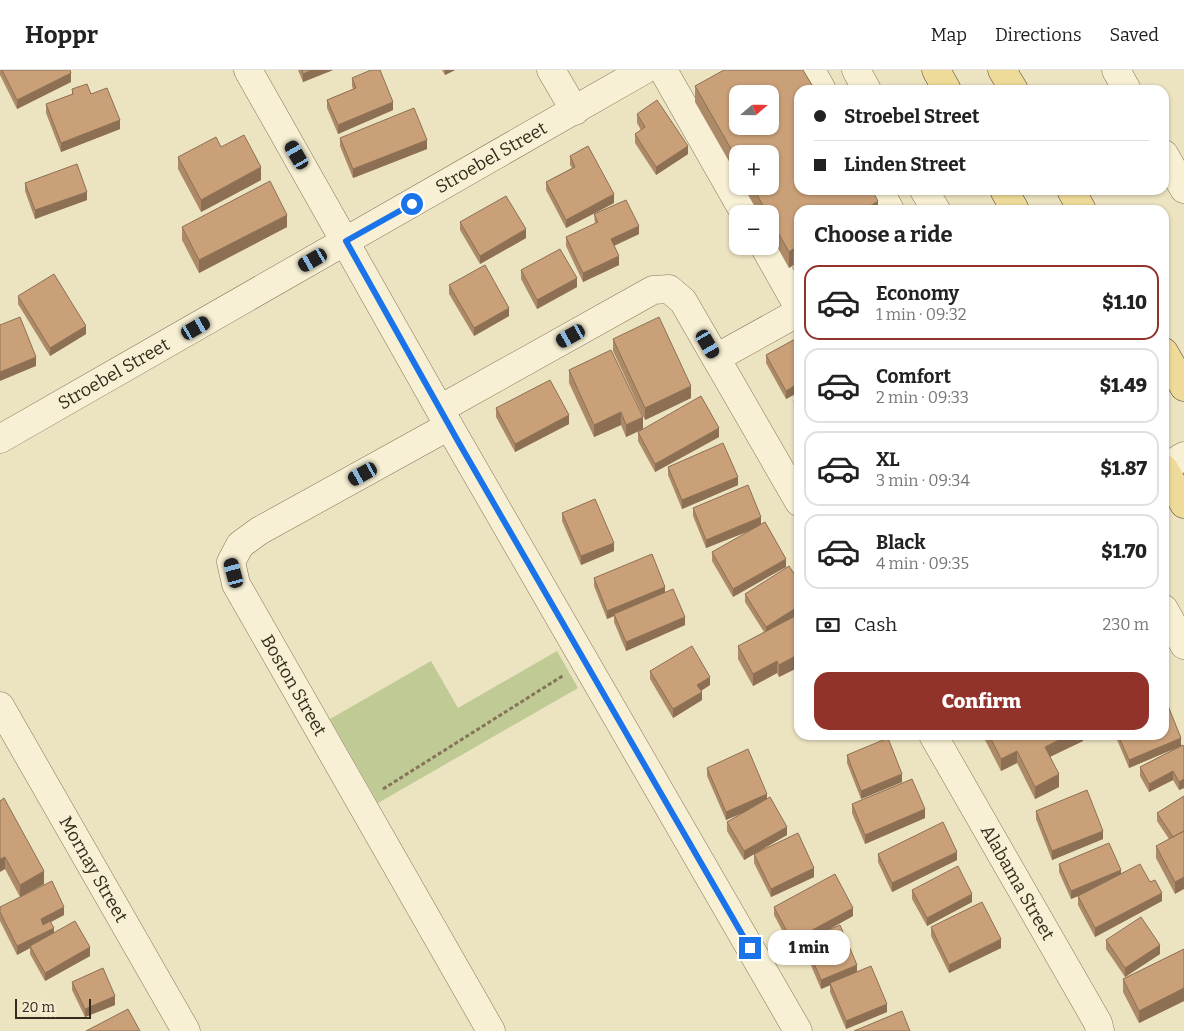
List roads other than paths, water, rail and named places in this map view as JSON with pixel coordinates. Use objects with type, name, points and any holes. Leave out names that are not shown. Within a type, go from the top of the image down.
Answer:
[{"type":"main road","points":[[936,70],[944,85]]},
{"type":"main road","points":[[1002,70],[1011,85]]},
{"type":"main road","points":[[1169,361],[1184,387]]},
{"type":"main road","points":[[1169,477],[1184,504]]},
{"type":"street","points":[[248,70],[585,662],[798,1031]]},
{"type":"street","points":[[551,70],[575,111]]},
{"type":"street","name":"Stroebel Street","points":[[0,439],[644,70]]},
{"type":"street","points":[[664,70],[740,205]]},
{"type":"street","points":[[811,70],[819,85]]},
{"type":"street","points":[[856,70],[864,85]]},
{"type":"street","points":[[1116,70],[1124,85]]},
{"type":"street","points":[[1169,162],[1183,186]]},
{"type":"street","points":[[769,255],[794,301]]},
{"type":"street","points":[[445,417],[653,290],[669,289],[683,301],[794,493]]},
{"type":"street","points":[[716,358],[794,313]]},
{"type":"street","name":"Boston Street","points":[[445,417],[259,531],[240,545],[231,562],[236,584],[491,1031]]},
{"type":"street","points":[[1169,465],[1184,456]]},
{"type":"street","points":[[1169,618],[1184,645]]},
{"type":"street","name":"Mornay Street","points":[[0,706],[186,1031]]},
{"type":"street","name":"Alabama Street","points":[[936,740],[1098,1023],[1100,1031]]}]
